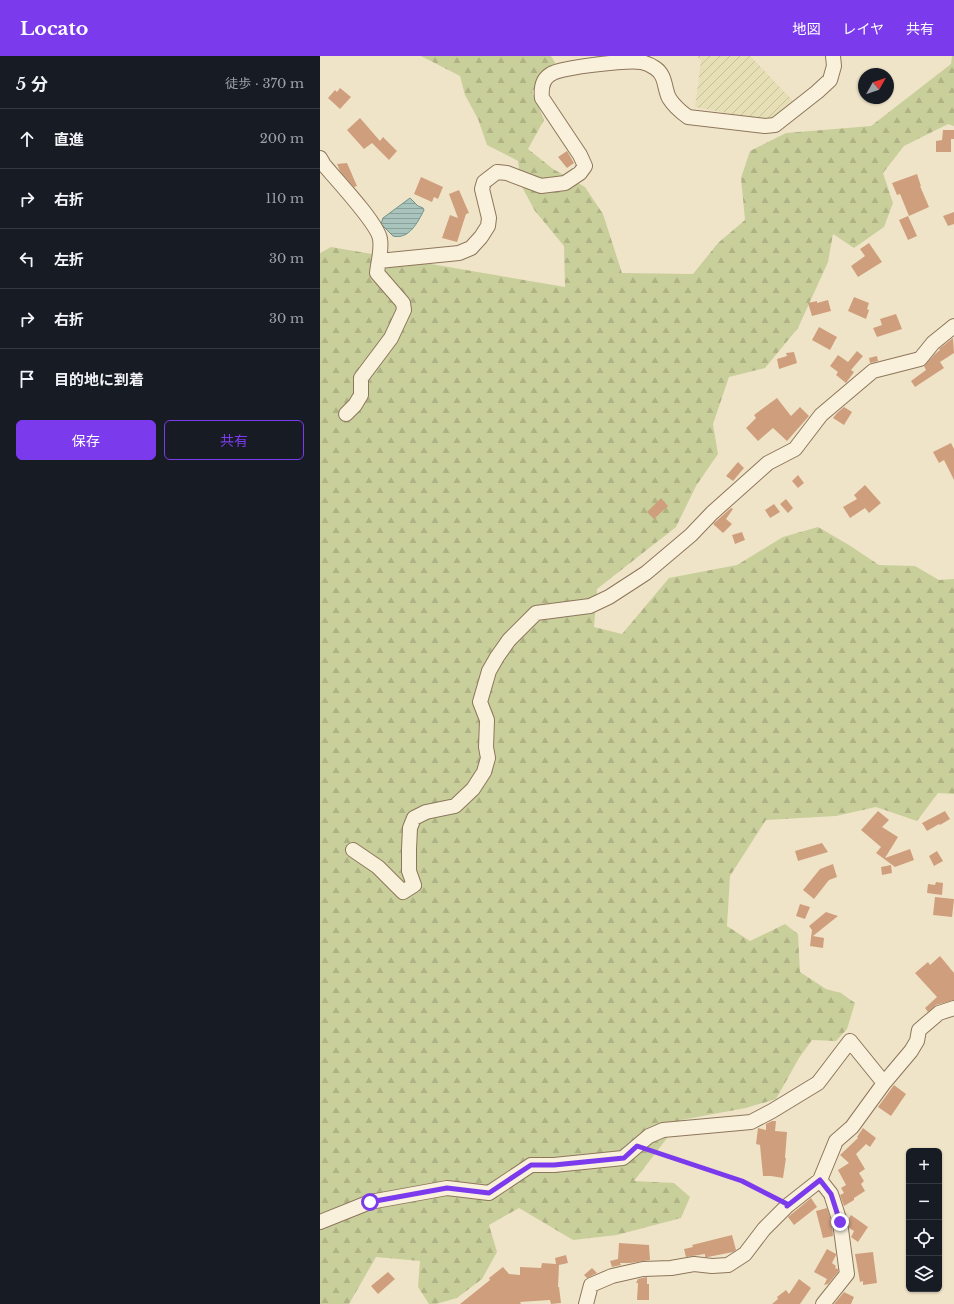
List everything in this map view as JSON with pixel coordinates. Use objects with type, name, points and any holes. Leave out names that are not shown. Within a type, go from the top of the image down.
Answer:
[{"type":"street","points":[[379,261],[460,253],[471,248],[488,226],[489,218],[482,190],[484,182],[497,172],[507,173],[541,186],[565,183],[580,173],[585,166],[580,155],[542,98],[541,88],[544,81],[550,74],[569,68],[642,62],[656,69],[662,74],[669,97],[680,112],[688,117],[765,126],[775,125],[830,80],[834,66],[833,56]]},
{"type":"street","points":[[320,158],[324,165],[371,221],[380,238],[379,261],[376,273],[403,303],[404,310],[391,338],[361,378],[361,395],[355,405],[346,414]]},
{"type":"street","points":[[353,850],[378,867],[403,892],[414,886],[409,871],[410,828],[414,818],[426,812],[455,806],[473,789],[484,772],[488,758],[486,748],[487,720],[480,702],[489,671],[509,640],[536,613],[590,606],[609,597],[646,574],[691,535],[712,513],[768,463],[795,449],[821,414],[873,371],[920,359],[933,343],[954,326]]},
{"type":"street","points":[[586,1304],[591,1285],[612,1276],[642,1269],[670,1268],[694,1264],[712,1266],[728,1265],[745,1254],[764,1229],[787,1206],[820,1180],[836,1141],[852,1127],[884,1082],[911,1052],[917,1041],[919,1030],[939,1013],[954,1008]]},
{"type":"street","points":[[320,1222],[370,1202],[447,1188],[489,1193],[531,1165],[554,1165],[624,1158],[649,1136],[663,1130],[751,1122],[818,1083],[850,1040],[884,1082]]},
{"type":"street","points":[[820,1180],[831,1194],[840,1222],[847,1274],[823,1304]]},
{"type":"path","points":[[637,1146],[742,1181],[787,1204],[787,1206]]},
{"type":"shaded area","points":[[697,56],[750,56],[798,106],[771,122],[695,107],[701,61]]},
{"type":"green space","points":[[421,56],[551,56],[560,71],[532,91],[544,120],[528,149],[553,169],[585,187],[603,214],[622,273],[693,274],[718,243],[745,220],[741,178],[750,151],[786,133],[871,126],[951,64],[952,56],[954,56],[954,126],[948,124],[904,146],[883,173],[893,203],[884,227],[854,248],[833,234],[828,262],[798,328],[765,368],[729,377],[713,424],[718,454],[696,486],[676,527],[597,589],[594,627],[622,634],[669,578],[737,565],[783,537],[818,527],[879,565],[915,566],[939,580],[954,579],[954,794],[938,793],[917,821],[876,807],[836,816],[766,820],[730,876],[727,926],[750,941],[785,924],[798,934],[800,972],[826,989],[841,993],[855,1003],[847,1029],[836,1041],[812,1040],[799,1058],[776,1099],[746,1108],[681,1120],[634,1181],[674,1183],[690,1197],[681,1218],[617,1235],[573,1240],[519,1208],[489,1225],[497,1252],[482,1279],[457,1298],[436,1304],[429,1304],[418,1287],[420,1261],[376,1257],[349,1304],[320,1304],[320,253],[331,247],[565,287],[564,246],[535,211],[521,185],[518,161],[487,145],[478,119],[465,95],[460,76]]},
{"type":"water","points":[[410,198],[424,210],[416,225],[408,233],[399,237],[393,236],[381,224],[383,218]]},
{"type":"building","points":[[340,88],[351,97],[340,109],[328,98],[335,90],[337,92]]},
{"type":"building","points":[[360,118],[380,141],[383,137],[397,151],[389,160],[372,143],[364,149],[347,130]]},
{"type":"building","points":[[943,130],[954,130],[954,139],[951,139],[951,152],[936,152],[936,141],[942,140]]},
{"type":"building","points":[[567,151],[574,163],[567,168],[558,157]]},
{"type":"building","points":[[347,163],[357,186],[354,187],[340,171],[337,164]]},
{"type":"building","points":[[917,174],[920,186],[929,207],[909,216],[900,194],[897,195],[892,183]]},
{"type":"building","points":[[421,177],[443,187],[438,199],[434,197],[432,202],[414,194]]},
{"type":"building","points":[[459,190],[469,213],[466,214],[457,242],[442,238],[450,215],[458,218],[449,194]]},
{"type":"building","points":[[954,212],[954,224],[948,226],[943,216]]},
{"type":"building","points":[[908,216],[917,236],[908,240],[899,220]]},
{"type":"building","points":[[869,243],[882,262],[858,277],[851,266],[865,256],[860,249]]},
{"type":"building","points":[[854,297],[869,303],[867,309],[869,310],[866,319],[848,311]]},
{"type":"building","points":[[828,300],[831,311],[812,316],[808,303],[817,301],[817,303]]},
{"type":"building","points":[[896,314],[902,329],[877,337],[873,328],[882,325],[880,319]]},
{"type":"building","points":[[819,327],[837,337],[830,350],[812,340]]},
{"type":"building","points":[[953,338],[954,353],[940,362],[944,368],[915,387],[911,381],[926,370],[924,366],[940,350],[939,349]]},
{"type":"building","points":[[857,351],[863,356],[851,370],[854,372],[846,383],[836,375],[838,372],[830,366],[838,355],[848,362]]},
{"type":"building","points":[[794,352],[797,363],[779,369],[777,359],[787,356],[786,353]]},
{"type":"building","points":[[877,356],[878,361],[870,363],[869,358]]},
{"type":"building","points":[[777,398],[791,416],[800,407],[809,416],[787,441],[773,428],[758,441],[746,428],[756,418],[754,415]]},
{"type":"building","points":[[844,407],[852,412],[844,425],[833,418]]},
{"type":"building","points":[[951,443],[954,449],[954,480],[944,460],[939,463],[933,452]]},
{"type":"building","points":[[738,462],[744,468],[733,481],[726,476]]},
{"type":"building","points":[[798,475],[804,483],[798,488],[792,481]]},
{"type":"building","points":[[865,485],[881,503],[869,513],[865,508],[850,518],[843,507],[857,499],[854,495]]},
{"type":"building","points":[[661,498],[668,506],[654,519],[647,512]]},
{"type":"building","points":[[786,499],[793,508],[788,513],[780,504]]},
{"type":"building","points":[[774,504],[780,512],[770,518],[765,510]]},
{"type":"building","points":[[731,508],[733,509],[726,519],[732,524],[723,533],[713,524]]},
{"type":"building","points":[[742,532],[745,540],[735,544],[732,535]]},
{"type":"building","points":[[878,811],[889,820],[882,827],[898,837],[885,858],[910,849],[914,860],[895,867],[876,853],[881,847],[861,830]]},
{"type":"building","points":[[945,811],[950,819],[927,831],[922,823]]},
{"type":"building","points":[[822,843],[828,852],[798,861],[795,851]]},
{"type":"building","points":[[937,851],[943,861],[934,866],[929,856]]},
{"type":"building","points":[[833,864],[837,877],[829,880],[814,899],[803,890],[820,869]]},
{"type":"building","points":[[891,865],[892,873],[882,875],[881,867]]},
{"type":"building","points":[[936,882],[943,883],[942,895],[927,893],[928,884],[935,885]]},
{"type":"building","points":[[935,897],[954,899],[952,917],[933,915]]},
{"type":"building","points":[[800,904],[810,907],[805,919],[796,916]]},
{"type":"building","points":[[826,912],[838,916],[813,936],[824,938],[823,948],[810,946],[812,930],[809,926]]},
{"type":"building","points":[[940,956],[954,973],[954,1000],[936,1005],[928,1012],[925,1008],[937,997],[915,973],[928,962],[930,965]]},
{"type":"building","points":[[894,1085],[906,1094],[891,1116],[878,1107]]},
{"type":"building","points":[[776,1121],[775,1131],[787,1132],[786,1158],[783,1178],[763,1176],[760,1145],[756,1144],[758,1128],[766,1130],[766,1124]]},
{"type":"building","points":[[863,1128],[876,1138],[870,1147],[866,1144],[856,1154],[865,1169],[859,1173],[864,1181],[861,1184],[865,1191],[844,1206],[840,1195],[844,1193],[841,1188],[846,1185],[838,1170],[849,1163],[840,1155],[858,1138],[857,1137]]},
{"type":"building","points":[[811,1198],[817,1207],[794,1225],[788,1217]]},
{"type":"building","points":[[827,1208],[832,1224],[833,1236],[823,1238],[816,1211]]},
{"type":"building","points":[[851,1215],[868,1227],[858,1242],[851,1237],[854,1231],[849,1228],[848,1220]]},
{"type":"building","points":[[732,1235],[736,1250],[733,1252],[708,1257],[705,1257],[705,1254],[686,1257],[684,1249],[693,1247],[692,1245]]},
{"type":"building","points":[[619,1243],[649,1245],[650,1260],[620,1263],[621,1265],[612,1267],[610,1261],[618,1259]]},
{"type":"building","points":[[827,1249],[836,1254],[832,1263],[836,1266],[835,1268],[838,1269],[838,1272],[828,1284],[824,1285],[827,1279],[814,1272]]},
{"type":"building","points":[[873,1252],[877,1283],[863,1285],[863,1281],[860,1282],[855,1254]]},
{"type":"building","points":[[566,1255],[568,1263],[559,1265],[558,1287],[561,1303],[551,1304],[550,1300],[520,1302],[521,1304],[460,1304],[490,1280],[489,1278],[503,1267],[509,1274],[520,1275],[520,1267],[541,1268],[542,1263],[556,1264],[555,1258]]},
{"type":"building","points":[[592,1268],[597,1273],[587,1278],[584,1275]]},
{"type":"building","points":[[388,1272],[395,1279],[378,1294],[371,1286]]},
{"type":"building","points":[[647,1277],[647,1284],[649,1284],[649,1300],[637,1300],[638,1283],[636,1283],[638,1279]]},
{"type":"building","points":[[799,1279],[811,1288],[800,1304],[772,1304],[778,1299],[777,1297],[786,1290],[789,1294]]},
{"type":"building","points":[[844,1292],[854,1297],[851,1304],[834,1304]]},
{"type":"route","points":[[370,1202],[447,1188],[489,1193],[531,1165],[554,1165],[624,1158],[637,1146],[742,1181],[787,1204],[787,1206],[820,1180],[831,1194],[840,1222]]}]
